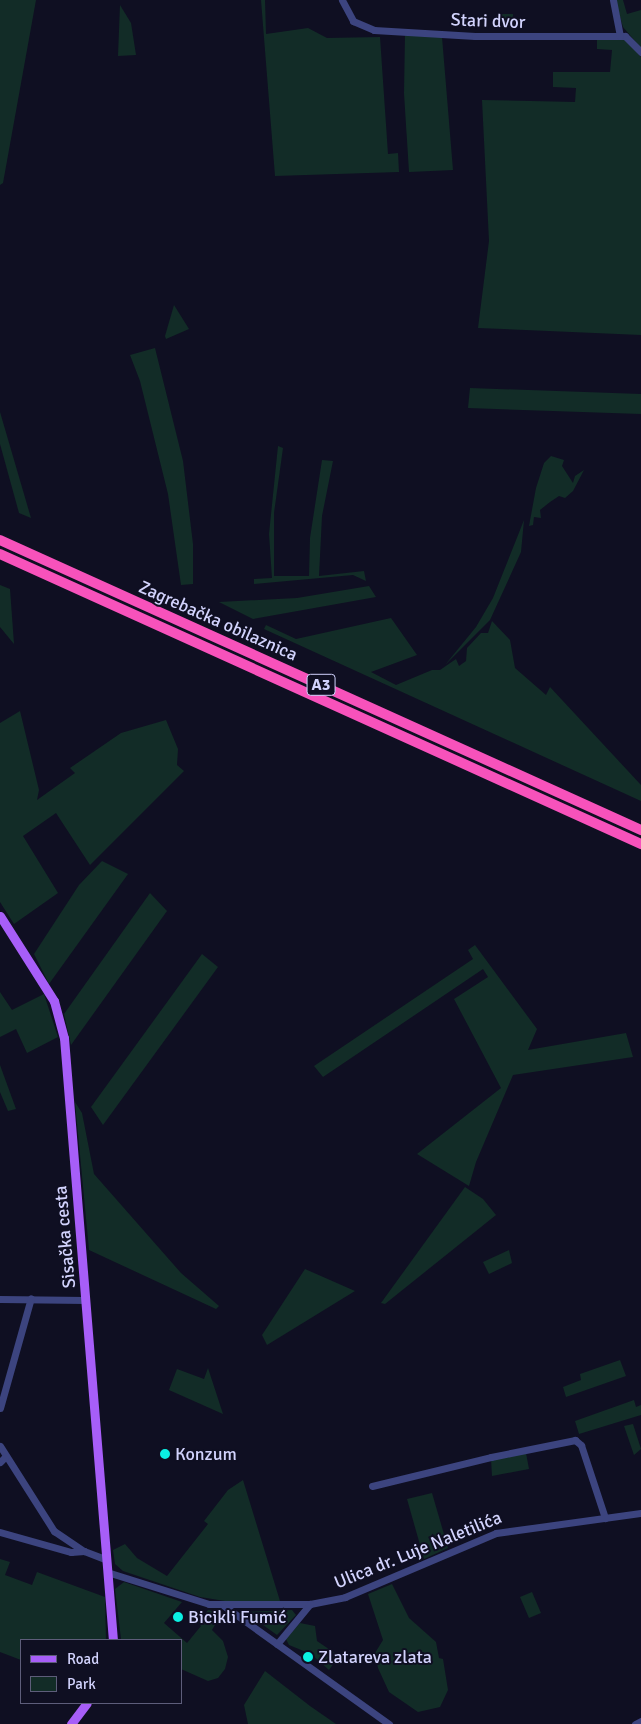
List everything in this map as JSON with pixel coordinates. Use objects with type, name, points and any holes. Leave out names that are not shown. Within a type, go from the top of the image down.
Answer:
[{"type":"highway","name":"Zagrebačka obilaznica","points":[[0,540],[641,830]]},
{"type":"highway","name":"Zagrebačka obilaznica","points":[[0,554],[641,844]]},
{"type":"main road","name":"Sisačka cesta","points":[[0,916],[54,1000],[62,1026],[107,1572]]},
{"type":"main road","points":[[107,1572],[113,1639]]},
{"type":"main road","points":[[71,1724],[87,1704]]},
{"type":"street","name":"Stari dvor","points":[[342,0],[353,21],[374,30],[475,36],[620,35]]},
{"type":"street","points":[[613,0],[620,35],[632,39],[641,52]]},
{"type":"street","points":[[0,1408],[31,1298]]},
{"type":"street","points":[[0,1299],[86,1300]]},
{"type":"street","points":[[372,1486],[491,1456],[576,1440],[581,1446],[605,1518]]},
{"type":"street","points":[[0,1446],[54,1531],[84,1551],[106,1559]]},
{"type":"street","points":[[0,1462],[6,1456]]},
{"type":"street","name":"Ulica dr. Luje Naletilića","points":[[107,1572],[188,1598],[223,1606],[310,1604],[345,1597],[496,1533],[641,1513]]},
{"type":"street","points":[[0,1532],[71,1552],[84,1551]]},
{"type":"street","points":[[277,1644],[310,1604]]},
{"type":"street","points":[[223,1606],[389,1724]]},
{"type":"street","points":[[635,1724],[641,1721]]},
{"type":"green space","points":[[0,0],[36,0],[3,183],[0,185]]},
{"type":"green space","points":[[261,0],[265,0],[266,34],[308,28],[327,38],[380,37],[388,154],[398,153],[399,172],[275,176]]},
{"type":"green space","points":[[615,0],[623,0],[627,14],[641,10],[641,48],[623,27]]},
{"type":"green space","points":[[120,5],[131,23],[136,55],[118,56]]},
{"type":"green space","points":[[497,14],[513,14],[513,24],[497,26]]},
{"type":"green space","points":[[405,35],[442,37],[453,170],[409,172],[404,93]]},
{"type":"green space","points":[[626,39],[641,57],[641,335],[478,328],[489,241],[482,100],[575,102],[576,88],[553,87],[553,72],[610,72],[612,50],[597,49],[597,40]]},
{"type":"green space","points":[[174,305],[189,329],[166,339],[165,336]]},
{"type":"green space","points":[[155,348],[183,461],[193,544],[193,584],[181,585],[168,494],[140,381],[130,355]]},
{"type":"green space","points":[[470,388],[641,394],[641,414],[468,408]]},
{"type":"green space","points":[[0,412],[31,518],[19,513],[0,444]]},
{"type":"green space","points":[[278,446],[283,448],[274,513],[274,576],[309,576],[310,538],[322,460],[333,461],[322,516],[319,576],[364,571],[366,581],[353,575],[254,584],[254,579],[272,578],[269,534]]},
{"type":"green space","points":[[551,456],[564,460],[562,466],[573,483],[575,476],[584,470],[573,491],[565,498],[559,496],[550,502],[540,510],[541,518],[534,517],[533,525],[529,526],[536,488],[544,463]]},
{"type":"green space","points":[[524,520],[521,552],[490,620],[445,665],[476,627],[493,598]]},
{"type":"green space","points":[[0,585],[10,589],[14,644],[0,627]]},
{"type":"green space","points":[[369,586],[376,597],[253,619],[219,602],[297,598]]},
{"type":"green space","points":[[391,618],[417,655],[371,672],[396,685],[432,670],[440,670],[456,659],[459,666],[466,661],[467,648],[481,633],[488,633],[492,621],[510,640],[515,668],[546,695],[550,687],[641,785],[641,801],[264,629],[266,625],[296,639]]},
{"type":"green space","points":[[20,711],[39,790],[37,800],[75,773],[70,768],[121,733],[166,720],[178,749],[177,765],[184,771],[90,865],[56,813],[23,836],[58,893],[14,924],[0,902],[0,723]]},
{"type":"green space","points":[[102,861],[128,874],[49,984],[34,954],[79,885]]},
{"type":"green space","points":[[150,893],[167,911],[71,1045],[64,1014]]},
{"type":"green space","points":[[475,945],[537,1029],[528,1050],[626,1033],[633,1057],[513,1075],[476,1162],[469,1186],[417,1154],[501,1088],[454,999],[488,977],[483,969],[323,1077],[314,1066],[473,959],[468,950]]},
{"type":"green space","points":[[202,954],[218,967],[103,1125],[91,1107]]},
{"type":"green space","points":[[0,992],[12,1010],[44,994],[58,1037],[27,1053],[16,1029],[0,1037]]},
{"type":"green space","points":[[0,1065],[16,1109],[8,1111],[0,1092]]},
{"type":"green space","points":[[75,1102],[82,1113],[94,1174],[181,1273],[219,1306],[216,1309],[89,1250]]},
{"type":"green space","points":[[465,1187],[483,1199],[496,1215],[385,1304],[381,1303]]},
{"type":"green space","points":[[509,1250],[512,1263],[489,1274],[483,1262]]},
{"type":"green space","points":[[305,1269],[355,1291],[267,1345],[262,1335]]},
{"type":"green space","points":[[620,1360],[626,1376],[566,1397],[563,1387],[581,1380],[580,1374]]},
{"type":"green space","points":[[208,1368],[223,1414],[169,1390],[177,1369],[204,1379]]},
{"type":"green space","points":[[634,1400],[636,1407],[641,1405],[641,1415],[579,1434],[575,1421]]},
{"type":"green space","points":[[633,1424],[641,1449],[634,1455],[624,1426]]},
{"type":"green space","points":[[526,1453],[529,1469],[492,1476],[491,1459]]},
{"type":"green space","points":[[243,1480],[280,1601],[225,1601],[200,1597],[123,1571],[115,1564],[113,1550],[125,1544],[137,1558],[167,1576],[208,1524],[204,1521],[228,1490]]},
{"type":"green space","points":[[432,1493],[448,1548],[424,1559],[407,1499]]},
{"type":"green space","points":[[0,1559],[10,1562],[5,1575],[32,1585],[37,1572],[105,1597],[106,1639],[20,1639],[20,1660],[0,1652]]},
{"type":"green space","points":[[124,1582],[182,1602],[164,1623],[187,1643],[201,1626],[198,1623],[208,1610],[222,1613],[212,1630],[223,1641],[228,1657],[225,1669],[218,1678],[208,1681],[182,1669],[182,1639],[121,1639],[115,1589]]},
{"type":"green space","points":[[392,1584],[409,1618],[436,1642],[439,1658],[443,1659],[448,1690],[440,1707],[418,1712],[389,1692],[378,1668],[375,1653],[383,1640],[368,1594]]},
{"type":"green space","points":[[532,1592],[541,1613],[529,1618],[520,1597]]},
{"type":"green space","points":[[292,1610],[296,1615],[277,1635],[245,1612]]},
{"type":"green space","points":[[300,1623],[315,1626],[317,1641],[339,1656],[329,1670],[311,1654],[289,1645],[286,1639]]},
{"type":"green space","points":[[265,1671],[336,1724],[248,1724],[244,1705]]},
{"type":"place","name":"Konzum","points":[[165,1454]]},
{"type":"place","name":"Bicikli Fumić","points":[[178,1617]]},
{"type":"place","name":"Zlatareva zlata","points":[[308,1657]]}]
